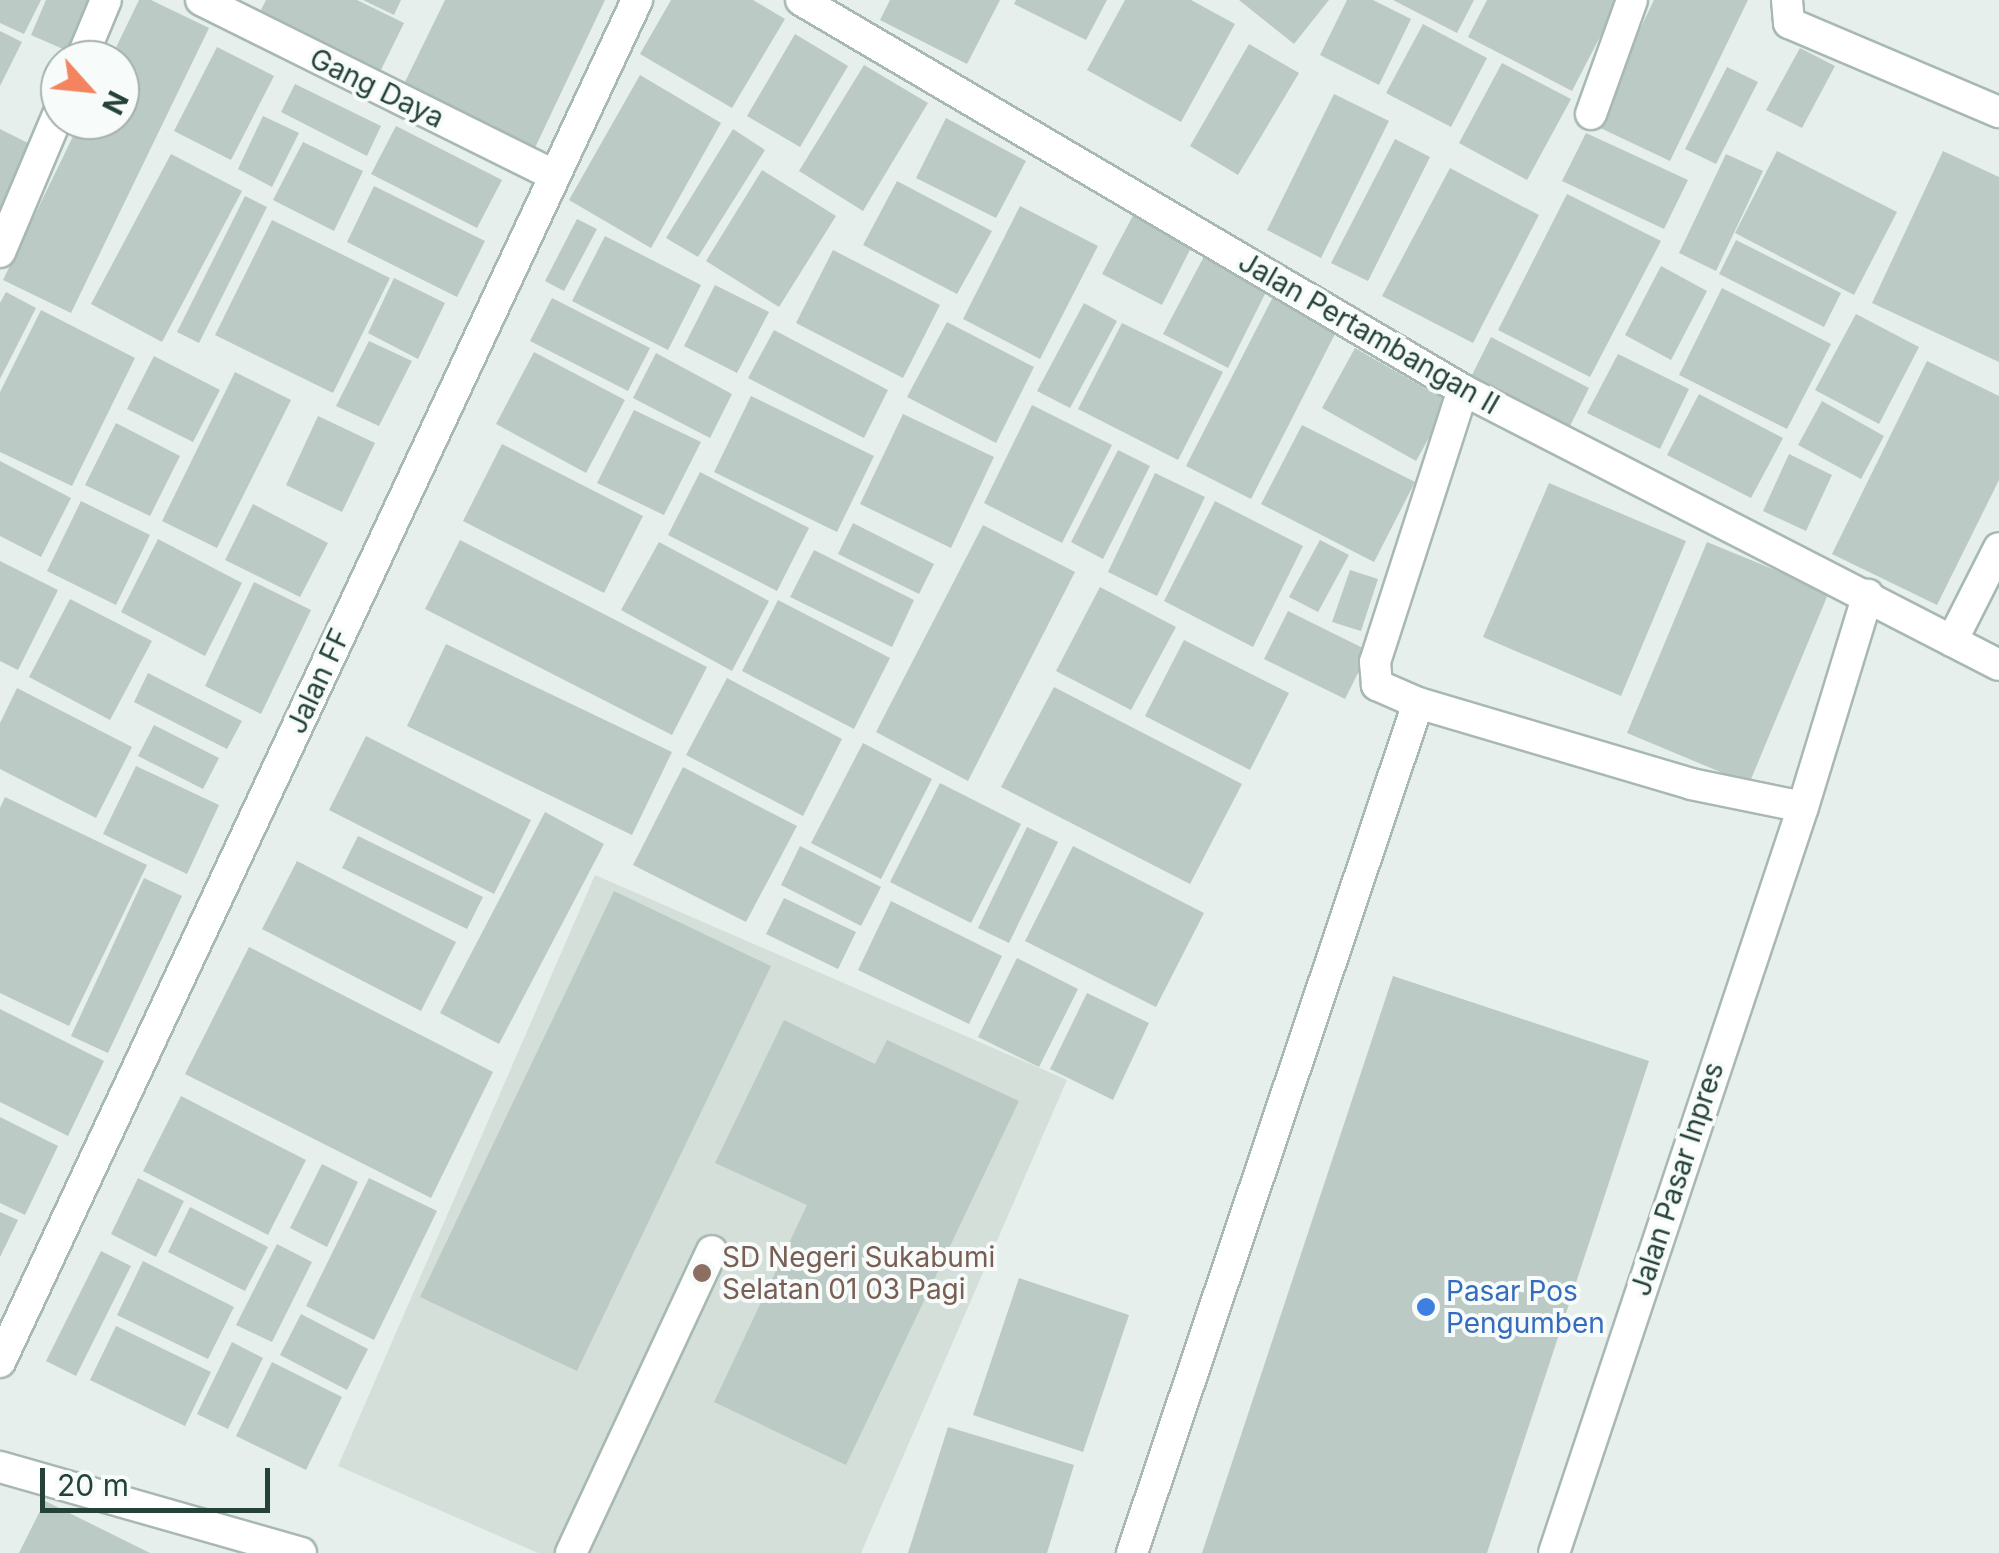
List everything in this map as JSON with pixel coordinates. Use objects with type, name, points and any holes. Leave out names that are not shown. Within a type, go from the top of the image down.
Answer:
[{"type":"street","points":[[89,40],[106,0]]},
{"type":"street","name":"Gang Daya","points":[[200,0],[554,176]]},
{"type":"street","name":"Jalan FF","points":[[0,1362],[636,0]]},
{"type":"street","name":"Jalan Pertambangan II","points":[[801,0],[1463,390],[1868,595],[1999,666]]},
{"type":"street","points":[[1591,114],[1632,0]]},
{"type":"street","points":[[1788,11],[1999,112]]},
{"type":"street","points":[[0,252],[47,140]]},
{"type":"street","points":[[1463,390],[1374,662],[1377,685],[1418,703],[1692,784],[1803,807]]},
{"type":"street","points":[[1952,641],[1999,548]]},
{"type":"street","name":"Jalan Pasar Inpres","points":[[1554,1553],[1803,807],[1868,595]]},
{"type":"street","points":[[1132,1553],[1418,703]]},
{"type":"street","points":[[572,1553],[712,1250]]},
{"type":"street","points":[[0,1467],[301,1553]]},
{"type":"shaded area","name":"SD Negeri Sukabumi Selatan 01 03 Pagi","points":[[595,875],[1067,1080],[861,1553],[538,1553],[338,1466]]},
{"type":"building","points":[[0,0],[41,0],[24,34],[0,23]]},
{"type":"building","points":[[46,0],[95,0],[78,40],[42,40],[31,35]]},
{"type":"building","points":[[139,0],[151,0],[209,28],[71,313],[3,280],[71,140],[140,140],[140,40],[120,40]]},
{"type":"building","points":[[266,0],[357,0],[404,23],[376,80],[255,22]]},
{"type":"building","points":[[363,0],[401,0],[394,15]]},
{"type":"building","points":[[445,0],[605,0],[533,152],[401,90]]},
{"type":"building","points":[[671,0],[753,0],[785,19],[732,108],[640,54]]},
{"type":"building","points":[[890,0],[1000,0],[967,64],[880,20]]},
{"type":"building","points":[[1016,0],[1107,0],[1086,40],[1014,4]]},
{"type":"building","points":[[1125,0],[1191,0],[1235,24],[1181,122],[1087,70]]},
{"type":"building","points":[[1239,0],[1329,0],[1294,44]]},
{"type":"building","points":[[1347,0],[1373,0],[1411,19],[1379,85],[1320,55]]},
{"type":"building","points":[[1393,0],[1474,0],[1457,33]]},
{"type":"building","points":[[1487,0],[1619,0],[1572,91],[1468,37]]},
{"type":"building","points":[[1654,0],[1748,0],[1670,161],[1594,125]]},
{"type":"building","points":[[1423,24],[1487,58],[1451,127],[1386,93]]},
{"type":"building","points":[[0,31],[22,42],[0,86]]},
{"type":"building","points":[[795,34],[848,66],[800,147],[747,116]]},
{"type":"building","points":[[1249,44],[1299,73],[1238,175],[1190,146]]},
{"type":"building","points":[[217,47],[274,76],[231,160],[174,131]]},
{"type":"building","points":[[1800,48],[1835,66],[1802,128],[1766,110]]},
{"type":"building","points":[[1502,63],[1571,99],[1527,180],[1459,143]]},
{"type":"building","points":[[864,65],[928,103],[863,211],[799,171]]},
{"type":"building","points":[[1727,67],[1758,82],[1716,164],[1685,149]]},
{"type":"building","points":[[640,75],[721,123],[651,248],[569,200]]},
{"type":"building","points":[[295,84],[381,126],[367,156],[281,112]]},
{"type":"building","points":[[1334,94],[1389,121],[1321,258],[1267,230]]},
{"type":"building","points":[[263,116],[299,133],[272,187],[238,169]]},
{"type":"building","points":[[946,118],[1026,161],[996,218],[916,178]]},
{"type":"building","points":[[396,126],[502,180],[477,228],[371,174]]},
{"type":"building","points":[[0,129],[40,149],[0,217]]},
{"type":"building","points":[[733,129],[765,150],[698,257],[666,238]]},
{"type":"building","points":[[1586,133],[1688,180],[1664,229],[1562,181]]},
{"type":"building","points":[[1395,139],[1430,157],[1368,281],[1331,263]]},
{"type":"building","points":[[303,142],[363,171],[334,231],[273,200]]},
{"type":"building","points":[[1777,151],[1897,212],[1854,295],[1735,233]]},
{"type":"building","points":[[1943,151],[1999,177],[1999,362],[1872,303]]},
{"type":"building","points":[[171,154],[242,191],[162,342],[91,304]]},
{"type":"building","points":[[1726,154],[1763,171],[1716,271],[1679,253]]},
{"type":"building","points":[[1450,168],[1539,215],[1473,343],[1382,296]]},
{"type":"building","points":[[762,170],[836,216],[779,307],[706,261]]},
{"type":"building","points":[[897,181],[992,231],[957,294],[863,245]]},
{"type":"building","points":[[374,186],[485,241],[457,297],[347,242]]},
{"type":"building","points":[[1567,194],[1661,241],[1590,377],[1498,330]]},
{"type":"building","points":[[245,196],[267,207],[199,343],[177,332]]},
{"type":"building","points":[[1020,206],[1098,246],[1040,359],[963,319]]},
{"type":"building","points":[[1137,208],[1196,238],[1162,305],[1102,274]]},
{"type":"building","points":[[577,219],[597,229],[564,291],[545,281]]},
{"type":"building","points":[[272,220],[390,278],[333,393],[215,335]]},
{"type":"building","points":[[605,236],[701,285],[668,350],[572,301]]},
{"type":"building","points":[[1736,240],[1841,293],[1824,327],[1719,274]]},
{"type":"building","points":[[1209,247],[1272,280],[1228,368],[1163,334]]},
{"type":"building","points":[[833,250],[940,305],[903,378],[796,323]]},
{"type":"building","points":[[1661,266],[1707,291],[1671,360],[1625,335]]},
{"type":"building","points":[[394,278],[445,303],[418,359],[368,333]]},
{"type":"building","points":[[715,285],[769,312],[737,373],[684,346]]},
{"type":"building","points":[[1722,288],[1831,344],[1787,429],[1679,375]]},
{"type":"building","points":[[6,292],[36,308],[0,379],[0,303]]},
{"type":"building","points":[[1275,293],[1339,326],[1251,499],[1186,466]]},
{"type":"building","points":[[552,298],[650,348],[628,391],[530,341]]},
{"type":"building","points":[[1084,303],[1117,321],[1070,408],[1037,391]]},
{"type":"building","points":[[41,310],[135,358],[72,486],[0,452],[0,392]]},
{"type":"building","points":[[1856,314],[1919,347],[1879,424],[1815,390]]},
{"type":"building","points":[[947,322],[1034,367],[996,443],[907,397]]},
{"type":"building","points":[[1122,323],[1223,372],[1178,460],[1078,409]]},
{"type":"building","points":[[774,330],[888,390],[864,438],[748,378]]},
{"type":"building","points":[[1491,337],[1589,388],[1567,432],[1469,381]]},
{"type":"building","points":[[369,341],[412,361],[379,426],[336,406]]},
{"type":"building","points":[[1355,348],[1449,402],[1416,461],[1322,408]]},
{"type":"building","points":[[534,352],[625,400],[586,473],[496,424]]},
{"type":"building","points":[[656,353],[732,394],[710,438],[633,398]]},
{"type":"building","points":[[1618,354],[1689,389],[1660,449],[1587,413]]},
{"type":"building","points":[[154,356],[220,390],[193,442],[127,409]]},
{"type":"building","points":[[1927,361],[1999,396],[1999,480],[1937,605],[1832,554]]},
{"type":"building","points":[[235,372],[291,400],[217,548],[162,521]]},
{"type":"building","points":[[1699,394],[1783,438],[1751,498],[1667,455]]},
{"type":"building","points":[[751,396],[874,456],[837,532],[714,472]]},
{"type":"building","points":[[1822,401],[1884,436],[1861,479],[1798,445]]},
{"type":"building","points":[[1032,405],[1112,445],[1062,543],[984,503]]},
{"type":"building","points":[[634,410],[701,442],[664,515],[597,483]]},
{"type":"building","points":[[903,414],[994,457],[951,548],[860,504]]},
{"type":"building","points":[[318,416],[375,443],[342,512],[286,485]]},
{"type":"building","points":[[116,423],[180,456],[150,516],[85,485]]},
{"type":"building","points":[[1302,425],[1415,482],[1374,562],[1261,504]]},
{"type":"building","points":[[502,444],[643,516],[604,593],[463,521]]},
{"type":"building","points":[[1118,450],[1150,466],[1103,559],[1071,542]]},
{"type":"building","points":[[1789,454],[1832,475],[1806,531],[1763,511]]},
{"type":"building","points":[[0,461],[71,498],[41,557],[0,536]]},
{"type":"building","points":[[700,472],[809,528],[777,591],[668,535]]},
{"type":"building","points":[[1155,473],[1205,497],[1157,596],[1108,572]]},
{"type":"building","points":[[1549,483],[1686,541],[1621,696],[1483,637]]},
{"type":"building","points":[[81,501],[150,535],[116,605],[47,571]]},
{"type":"building","points":[[1215,501],[1303,546],[1253,647],[1164,601]]},
{"type":"building","points":[[253,504],[328,543],[300,597],[225,560]]},
{"type":"building","points":[[853,523],[934,564],[919,594],[838,554]]},
{"type":"building","points":[[983,525],[1075,572],[968,781],[876,732]]},
{"type":"building","points":[[158,539],[242,583],[205,656],[121,612]]},
{"type":"building","points":[[460,540],[707,667],[672,735],[425,609]]},
{"type":"building","points":[[1320,540],[1349,555],[1318,612],[1289,597]]},
{"type":"building","points":[[659,542],[769,601],[732,671],[621,610]]},
{"type":"building","points":[[1707,542],[1829,592],[1749,784],[1627,733]]},
{"type":"building","points":[[814,550],[914,600],[892,647],[790,597]]},
{"type":"building","points":[[0,561],[58,590],[18,670],[0,661]]},
{"type":"building","points":[[1350,570],[1378,579],[1361,631],[1332,622]]},
{"type":"building","points":[[254,582],[311,610],[261,714],[205,686]]},
{"type":"building","points":[[1100,587],[1176,627],[1131,710],[1056,671]]},
{"type":"building","points":[[70,599],[152,641],[110,720],[29,677]]},
{"type":"building","points":[[778,600],[890,658],[854,729],[742,671]]},
{"type":"building","points":[[1288,611],[1369,651],[1345,699],[1264,659]]},
{"type":"building","points":[[1184,640],[1289,693],[1250,770],[1145,716]]},
{"type":"building","points":[[446,644],[672,752],[632,835],[407,726]]},
{"type":"building","points":[[148,673],[242,721],[227,749],[134,702]]},
{"type":"building","points":[[727,678],[842,739],[803,816],[686,755]]},
{"type":"building","points":[[1054,687],[1242,784],[1190,884],[1001,787]]},
{"type":"building","points":[[17,688],[132,747],[96,818],[0,769],[0,723]]},
{"type":"building","points":[[154,725],[219,758],[203,789],[138,756]]},
{"type":"building","points":[[366,736],[531,820],[494,894],[329,810]]},
{"type":"building","points":[[863,743],[932,779],[881,879],[811,843]]},
{"type":"building","points":[[136,766],[219,805],[187,874],[103,834]]},
{"type":"building","points":[[683,767],[797,826],[746,922],[633,865]]},
{"type":"building","points":[[940,783],[1021,824],[971,923],[890,882]]},
{"type":"building","points":[[5,797],[147,865],[69,1026],[0,993],[0,808]]},
{"type":"building","points":[[545,812],[604,844],[499,1044],[440,1013]]},
{"type":"building","points":[[1027,827],[1058,842],[1009,943],[978,928]]},
{"type":"building","points":[[358,836],[483,897],[467,929],[342,868]]},
{"type":"building","points":[[800,846],[881,887],[861,926],[781,885]]},
{"type":"building","points":[[1073,846],[1204,913],[1156,1007],[1025,941]]},
{"type":"building","points":[[297,861],[456,942],[421,1011],[262,929]]},
{"type":"building","points":[[144,878],[182,896],[108,1053],[71,1036]]},
{"type":"building","points":[[614,891],[771,966],[577,1371],[420,1297]]},
{"type":"building","points":[[784,898],[856,932],[838,969],[766,934]]},
{"type":"building","points":[[891,901],[1002,956],[969,1024],[858,970]]},
{"type":"building","points":[[249,947],[493,1072],[431,1198],[185,1074]]},
{"type":"building","points":[[1017,958],[1078,989],[1039,1067],[978,1037]]},
{"type":"building","name":"Pasar Pos Pengumben","points":[[1393,976],[1649,1061],[1487,1553],[1202,1553]]},
{"type":"building","points":[[1087,993],[1149,1023],[1113,1100],[1050,1069]]},
{"type":"building","points":[[0,1009],[104,1061],[68,1136],[0,1102]]},
{"type":"building","points":[[784,1020],[875,1064],[887,1040],[1019,1101],[846,1465],[714,1402],[807,1205],[715,1163]]},
{"type":"building","points":[[181,1096],[306,1160],[268,1235],[143,1171]]},
{"type":"building","points":[[0,1117],[58,1146],[25,1215],[0,1203]]},
{"type":"building","points":[[322,1164],[358,1182],[327,1247],[290,1228]]},
{"type":"building","points":[[138,1178],[184,1201],[156,1257],[111,1234]]},
{"type":"building","points":[[369,1178],[437,1211],[374,1340],[306,1306]]},
{"type":"building","points":[[190,1207],[268,1247],[245,1291],[168,1252]]},
{"type":"building","points":[[0,1212],[18,1220],[0,1257]]},
{"type":"building","points":[[277,1244],[312,1262],[272,1342],[236,1325]]},
{"type":"building","points":[[101,1251],[131,1266],[76,1376],[46,1361]]},
{"type":"building","points":[[143,1261],[234,1307],[208,1359],[117,1315]]},
{"type":"building","points":[[1019,1278],[1129,1315],[1083,1452],[973,1415]]},
{"type":"building","points":[[301,1314],[368,1349],[347,1390],[280,1355]]},
{"type":"building","points":[[116,1326],[211,1372],[185,1426],[90,1380]]},
{"type":"building","points":[[232,1342],[263,1358],[228,1429],[197,1414]]},
{"type":"building","points":[[272,1362],[342,1397],[306,1470],[236,1436]]},
{"type":"building","points":[[948,1427],[1074,1465],[1047,1553],[908,1553]]},
{"type":"building","points":[[45,1501],[150,1553],[19,1553]]},
{"type":"place","name":"SD Negeri Sukabumi Selatan 01 03 Pagi","points":[[702,1273]]},
{"type":"place","name":"Pasar Pos Pengumben","points":[[1426,1307]]}]
